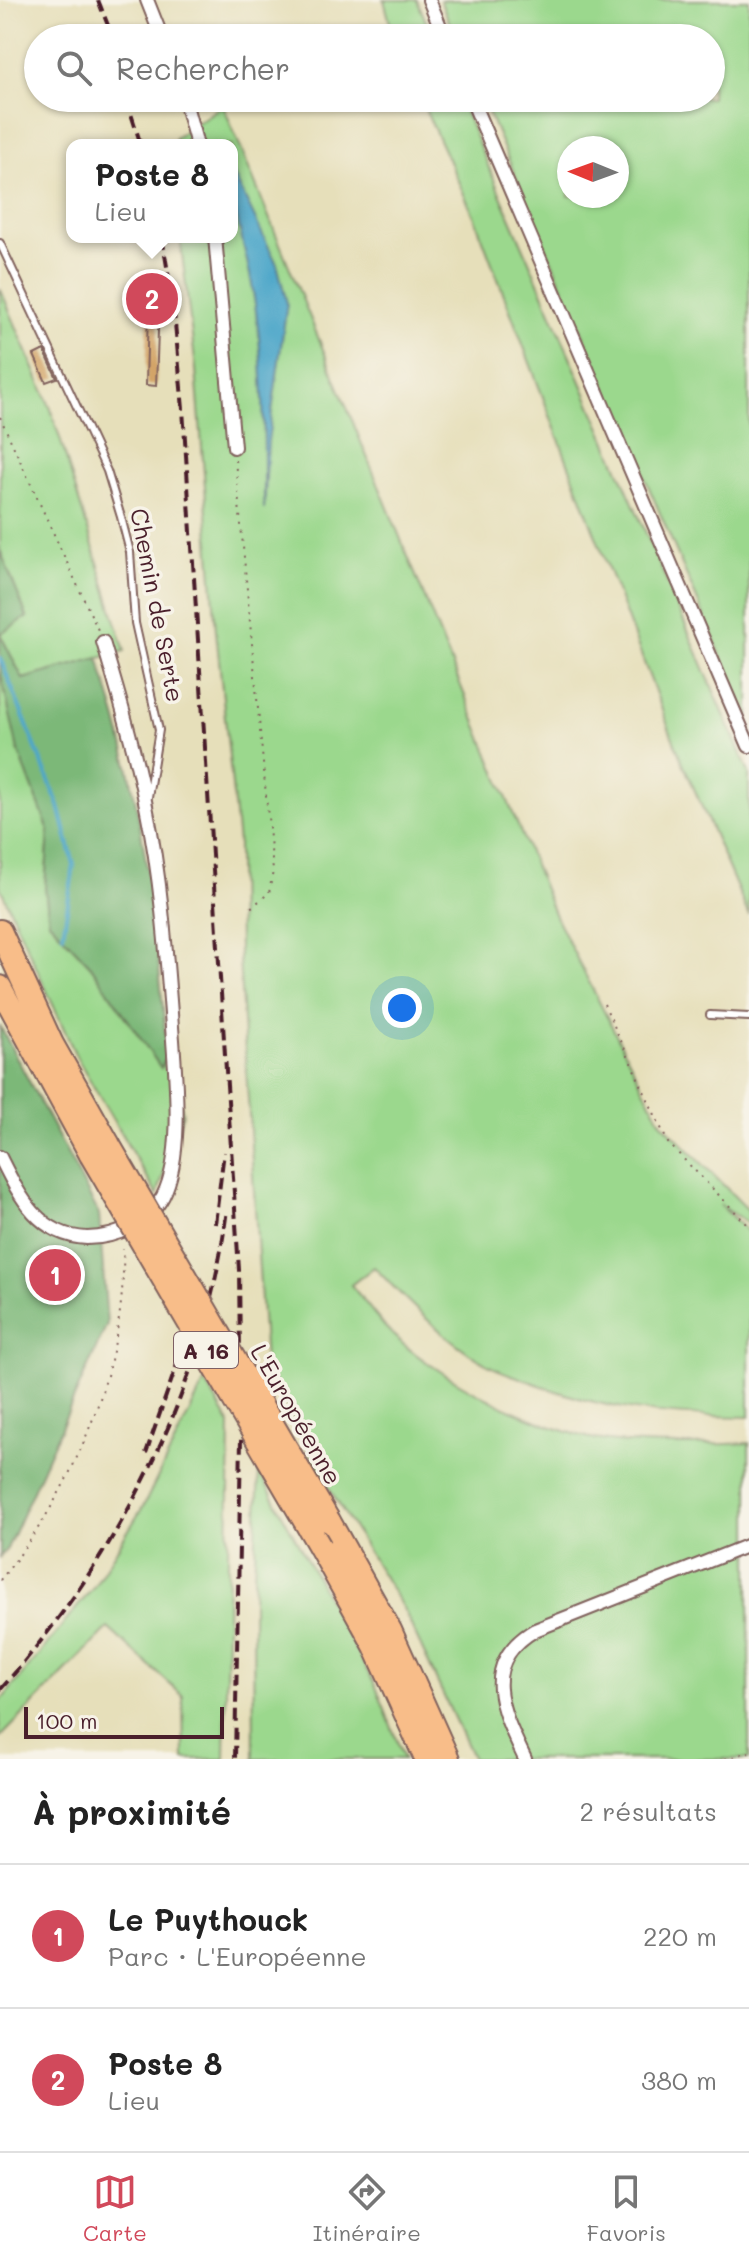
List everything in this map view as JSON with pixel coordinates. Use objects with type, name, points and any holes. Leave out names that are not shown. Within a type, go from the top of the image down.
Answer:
[{"type":"highway","name":"L'Européenne","points":[[0,931],[100,1150],[375,1646],[426,1759]]},
{"type":"highway","name":"L'Européenne","points":[[0,987],[329,1521],[397,1644],[448,1759]]},
{"type":"street","points":[[147,0],[156,24]]},
{"type":"street","points":[[429,0],[439,24]]},
{"type":"street","points":[[188,112],[195,139]]},
{"type":"street","points":[[477,112],[749,746]]},
{"type":"street","points":[[216,243],[234,447]]},
{"type":"street","points":[[103,642],[147,808]]},
{"type":"street","name":"Chemin de Serte","points":[[123,1232],[157,1204],[171,1168],[176,1084],[166,949],[147,808]]},
{"type":"street","points":[[0,1157],[27,1205],[52,1229],[84,1237],[123,1232]]},
{"type":"street","points":[[525,1759],[504,1715],[499,1692],[502,1667],[520,1640],[535,1630],[749,1545]]},
{"type":"lane","name":"Chemin de Serte","points":[[0,243],[107,471],[121,517],[130,552],[135,623],[159,730],[147,808]]},
{"type":"lane","points":[[710,1015],[749,1017]]},
{"type":"path","points":[[0,417],[103,642]]},
{"type":"path","points":[[234,447],[273,871],[269,893],[248,910]]},
{"type":"path","points":[[604,1004],[668,1143],[749,1226]]},
{"type":"path","points":[[0,1580],[48,1512],[90,1420],[121,1322],[123,1232]]},
{"type":"path","points":[[725,1759],[749,1752]]},
{"type":"green space","points":[[384,0],[417,0],[427,24],[390,24]]},
{"type":"green space","points":[[440,0],[749,0],[749,721],[488,112],[725,112],[725,24],[450,24]]},
{"type":"green space","points":[[213,112],[226,112],[237,139],[175,139]]},
{"type":"green space","points":[[426,112],[465,112],[749,773],[749,916],[677,749],[474,216]]},
{"type":"green space","points":[[238,142],[555,916],[661,1122],[749,1211],[749,1224],[720,1205],[749,1233],[749,1417],[636,1410],[555,1391],[495,1369],[471,1354],[427,1319],[374,1267],[351,1285],[386,1328],[431,1365],[490,1400],[552,1427],[582,1436],[626,1443],[749,1443],[749,1759],[473,1759],[404,1610],[321,1475],[265,1362],[239,959],[238,843],[216,631],[196,369],[181,243],[238,243]]},
{"type":"green space","points":[[0,288],[51,409],[125,651],[23,679],[0,634],[27,617],[0,550]]},
{"type":"green space","points":[[0,550],[27,617],[0,634]]},
{"type":"green space","points":[[0,634],[23,679],[98,658],[126,756],[145,855],[167,1055],[161,1068],[91,966],[49,921],[45,888],[49,831],[18,750],[0,671]]},
{"type":"green space","points":[[0,671],[49,831],[45,888],[49,921],[91,966],[161,1068],[168,1055],[183,1113],[157,1195],[77,1058],[0,887]]},
{"type":"green space","points":[[0,1026],[99,1214],[107,1324],[7,1549],[0,1557]]},
{"type":"green space","points":[[205,1381],[230,1425],[225,1759],[184,1759],[183,1696],[108,1628],[0,1738],[0,1702],[93,1588],[144,1505]]},
{"type":"green space","points":[[259,1471],[376,1687],[404,1759],[254,1759],[253,1602]]},
{"type":"water","points":[[238,183],[277,264],[287,303],[268,441],[264,510],[259,341],[252,285],[239,228]]},
{"type":"building","points":[[150,275],[160,276],[156,386],[146,385],[148,310],[144,303]]},
{"type":"building","points":[[44,350],[57,378],[46,382],[34,355]]},
{"type":"waterway","points":[[0,658],[59,806],[74,865],[63,935]]},
{"type":"railway","points":[[98,0],[107,24]]},
{"type":"railway","points":[[130,112],[139,139]]},
{"type":"railway","points":[[163,243],[173,302],[183,409],[239,1270],[241,1439],[235,1759]]},
{"type":"railway","points":[[215,1224],[224,1152]]},
{"type":"railway","points":[[0,1690],[83,1583],[119,1526],[150,1467],[177,1405],[199,1342],[216,1276],[227,1209]]},
{"type":"railway","points":[[146,1453],[195,1313]]},
{"type":"place","name":"Poste 8","points":[[152,299]]},
{"type":"place","name":"Le Puythouck","points":[[55,1275]]}]
